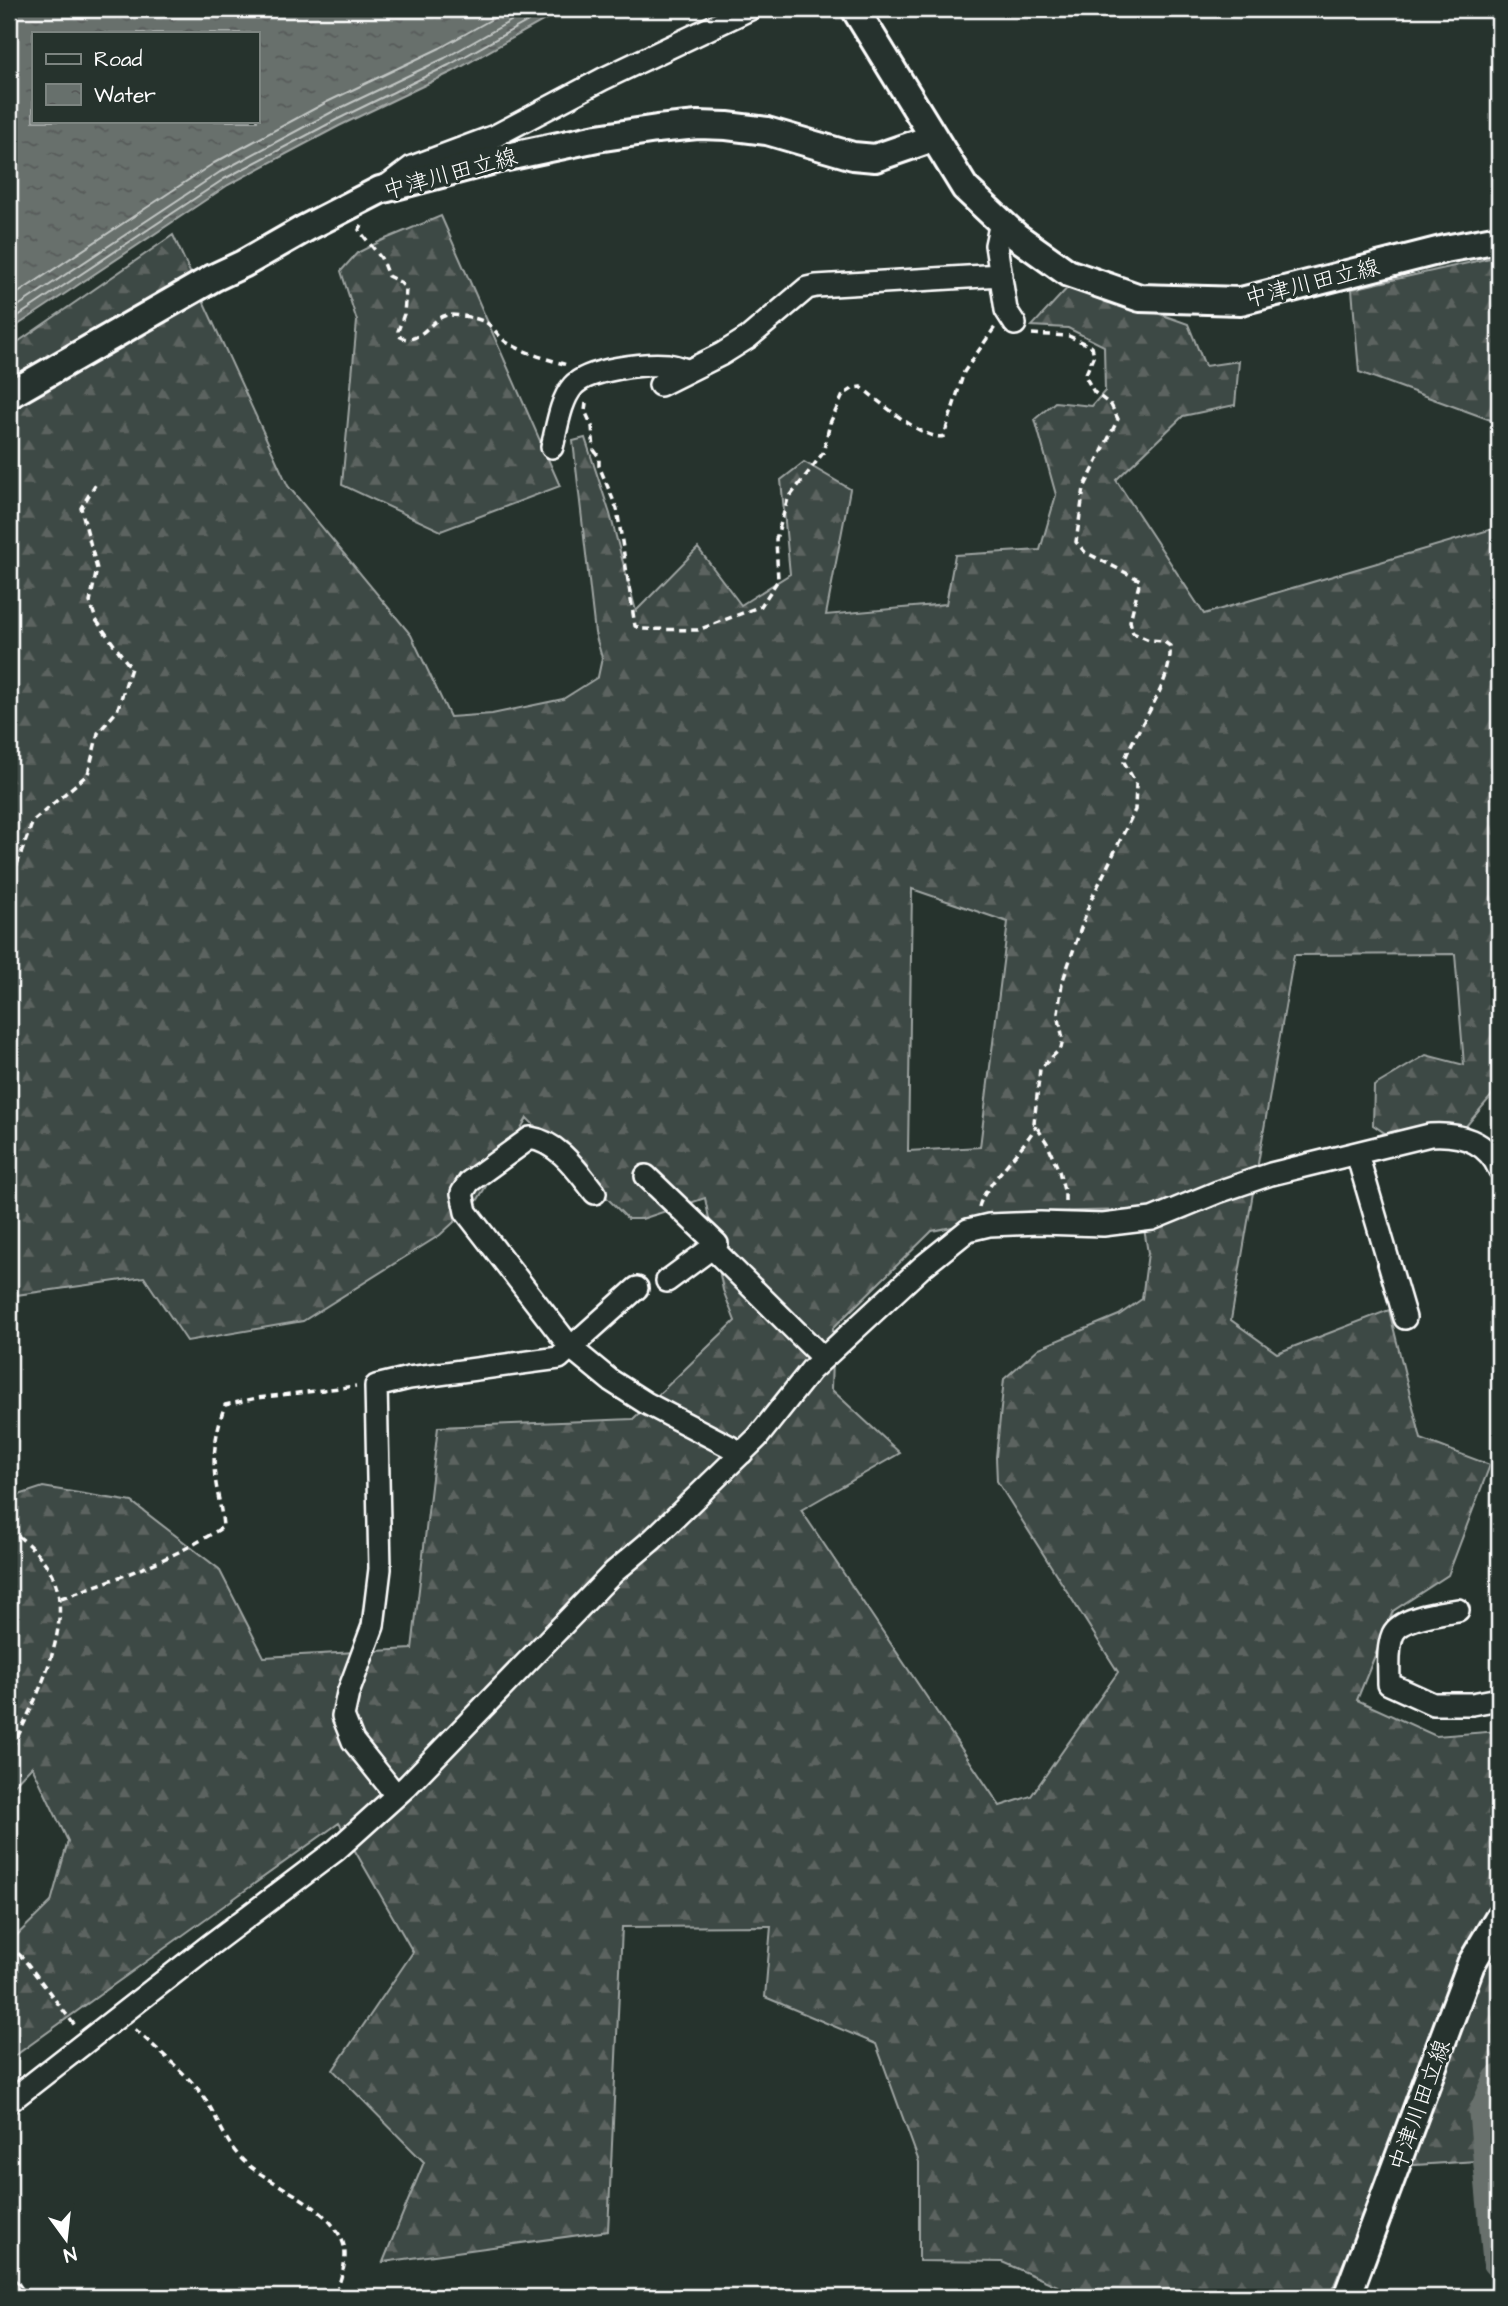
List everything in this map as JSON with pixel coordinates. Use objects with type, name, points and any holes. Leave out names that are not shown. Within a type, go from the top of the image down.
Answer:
[{"type":"main road","name":"中津川田立線","points":[[855,9],[965,188],[1016,236],[1068,273],[1140,298],[1241,301],[1445,249],[1499,239]]},
{"type":"main road","name":"中津川田立線","points":[[9,395],[213,278],[380,190],[498,147],[698,125],[767,131],[853,156],[875,158],[929,132]]},
{"type":"main road","name":"中津川田立線","points":[[1347,2297],[1471,1964],[1499,1917]]},
{"type":"street","points":[[498,147],[603,79],[750,9]]},
{"type":"street","points":[[1001,222],[996,245],[1006,310],[1012,320]]},
{"type":"street","points":[[660,384],[722,354],[749,337],[807,288],[1000,275]]},
{"type":"street","points":[[552,447],[564,402],[573,386],[589,376],[643,366],[667,365],[689,370]]},
{"type":"street","points":[[9,2102],[336,1850],[396,1795],[614,1572],[653,1539],[757,1438],[823,1358],[922,1267],[968,1230],[983,1226],[1063,1223],[1103,1225],[1153,1219],[1271,1174],[1430,1135],[1447,1134],[1468,1139],[1483,1147],[1499,1169]]},
{"type":"street","points":[[594,1193],[554,1147],[539,1139],[530,1138],[469,1182],[462,1193],[466,1212],[571,1348],[610,1380],[646,1403],[742,1453]]},
{"type":"street","points":[[1357,1154],[1405,1318]]},
{"type":"street","points":[[646,1176],[717,1244],[667,1281]]},
{"type":"street","points":[[712,1248],[823,1358]]},
{"type":"street","points":[[396,1795],[353,1741],[343,1716],[348,1693],[373,1626],[380,1569],[376,1386],[409,1378],[559,1358],[637,1287]]},
{"type":"street","points":[[1458,1610],[1419,1617],[1400,1625],[1393,1634],[1389,1684],[1433,1704],[1472,1704],[1499,1699]]},
{"type":"street","points":[[9,2290],[14,2297]]},
{"type":"path","points":[[370,220],[360,226],[359,230],[381,258],[388,276],[400,282],[406,289],[404,314],[398,331],[403,339],[411,339],[422,333],[448,314],[485,322],[503,340],[524,351],[584,370],[589,376],[585,411],[592,426],[592,441],[599,457],[599,466],[617,509],[635,626],[643,629],[698,630],[761,606],[778,580],[776,539],[788,499],[823,453],[830,423],[843,395],[853,388],[861,387],[929,436],[939,438],[944,436],[964,372],[990,331],[1012,320],[1033,334],[1069,336],[1092,347],[1094,355],[1085,376],[1094,392],[1111,405],[1118,419],[1084,488],[1076,542],[1085,552],[1140,580],[1130,621],[1133,633],[1149,640],[1163,641],[1170,646],[1171,655],[1157,698],[1124,762],[1136,784],[1135,810],[1090,902],[1062,983],[1058,1013],[1063,1040],[1060,1048],[1040,1069],[1034,1123],[1047,1143],[1059,1171],[1065,1194],[1063,1223]]},
{"type":"path","points":[[9,873],[15,870],[33,821],[88,774],[98,733],[117,711],[131,668],[96,620],[90,602],[97,569],[81,508],[95,485]]},
{"type":"path","points":[[983,1226],[979,1205],[982,1196],[1027,1143],[1036,1126]]},
{"type":"path","points":[[61,1598],[152,1566],[191,1547],[223,1527],[215,1475],[218,1425],[225,1405],[257,1398],[363,1385],[376,1386]]},
{"type":"path","points":[[9,1528],[50,1571],[61,1598],[50,1658],[9,1755]]},
{"type":"path","points":[[9,1945],[23,1958],[87,2042]]},
{"type":"path","points":[[120,2016],[197,2087],[226,2138],[245,2163],[319,2213],[337,2231],[346,2256],[335,2297]]},
{"type":"green space","points":[[441,216],[560,486],[441,531],[342,485],[357,321],[341,271],[357,253]]},
{"type":"green space","points":[[173,235],[288,486],[411,635],[450,717],[492,714],[563,699],[598,677],[602,658],[595,633],[573,441],[585,438],[610,514],[636,611],[698,548],[741,605],[790,574],[781,480],[804,462],[850,489],[826,615],[946,604],[955,555],[1040,550],[1056,495],[1035,419],[1055,402],[1092,406],[1105,391],[1104,346],[1068,328],[1032,326],[1072,283],[1188,324],[1205,366],[1239,361],[1235,405],[1183,416],[1116,480],[1204,614],[1499,527],[1499,1087],[1462,1131],[1392,1138],[1373,1125],[1374,1086],[1426,1055],[1464,1065],[1455,954],[1294,955],[1231,1320],[1277,1353],[1389,1310],[1421,1439],[1490,1465],[1448,1575],[1393,1611],[1357,1700],[1436,1736],[1499,1731],[1499,2076],[1482,2100],[1477,2161],[1384,2167],[1329,2297],[1083,2297],[1002,2262],[919,2261],[919,2162],[876,2044],[765,1997],[771,1926],[622,1927],[608,2231],[383,2262],[424,2162],[333,2070],[413,1952],[339,1823],[9,2060],[9,1943],[51,1902],[68,1841],[32,1766],[9,1790],[9,1495],[13,1497],[43,1487],[132,1502],[219,1569],[264,1657],[412,1649],[438,1427],[633,1419],[735,1321],[723,1290],[705,1198],[642,1219],[628,1219],[527,1118],[477,1201],[440,1235],[303,1321],[187,1341],[144,1277],[9,1296],[9,348]],"holes":[[[912,889],[1008,922],[980,1147],[908,1151]],[[1141,1210],[1148,1253],[1142,1299],[1119,1315],[1039,1348],[1004,1379],[996,1457],[997,1481],[1118,1672],[1031,1796],[1000,1806],[801,1510],[900,1453],[831,1389],[833,1328],[932,1231],[1028,1212]]]},
{"type":"green space","points":[[1499,256],[1499,423],[1359,372],[1352,289]]},
{"type":"water","points":[[9,9],[564,9],[452,72],[339,126],[228,185],[9,331]]},
{"type":"waterway","points":[[1499,2081],[1485,2113],[1499,2261]]}]
